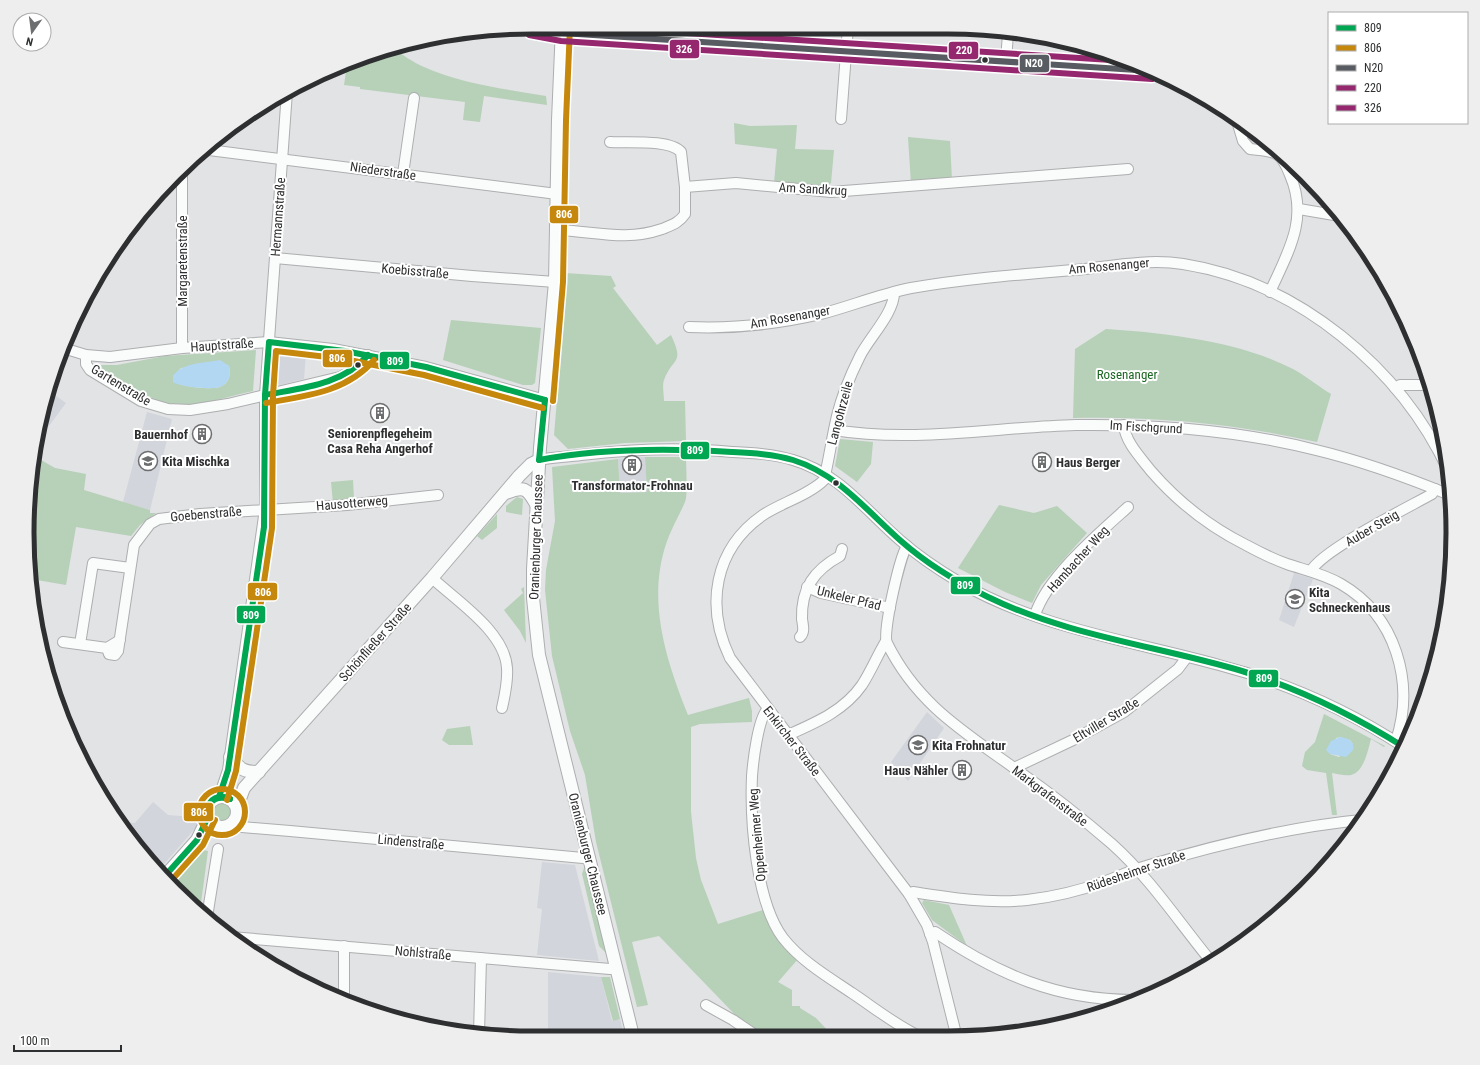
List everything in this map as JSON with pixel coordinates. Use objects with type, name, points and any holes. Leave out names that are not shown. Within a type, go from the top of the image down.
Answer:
[{"type":"main road","name":"Oranienburger Chaussee","points":[[562,34],[555,282],[539,460],[533,598],[538,655],[632,1031]]},
{"type":"main road","name":"Schönfließer Straße","points":[[229,800],[244,788],[259,772],[432,578],[531,464],[539,460]]},
{"type":"main road","points":[[505,494],[517,489],[524,489],[530,494],[536,504]]},
{"type":"main road","points":[[230,757],[246,772],[259,772]]},
{"type":"main road","points":[[212,800],[229,800],[237,816],[233,823],[224,827],[212,822],[208,806],[212,800]]},
{"type":"main road","points":[[168,872],[212,822]]},
{"type":"street","points":[[610,34],[846,52],[1132,70]]},
{"type":"street","points":[[694,34],[694,41]]},
{"type":"street","points":[[842,119],[847,34]]},
{"type":"street","points":[[1006,61],[1008,38]]},
{"type":"street","points":[[403,174],[414,98]]},
{"type":"street","name":"Hermannstraße","points":[[229,800],[228,770],[265,509],[265,395],[287,99]]},
{"type":"street","points":[[1239,128],[1243,141],[1250,149],[1269,152]]},
{"type":"street","points":[[556,230],[628,236],[654,232],[676,224],[682,219],[686,211],[681,152],[675,146],[610,142]]},
{"type":"street","name":"Niederstraße","points":[[213,150],[557,194]]},
{"type":"street","points":[[1270,292],[1294,238],[1299,209],[1295,186],[1287,168]]},
{"type":"street","name":"Am Sandkrug","points":[[685,187],[736,183],[831,192],[1128,169]]},
{"type":"street","name":"Margaretenstraße","points":[[182,178],[182,348]]},
{"type":"street","points":[[1299,209],[1331,214]]},
{"type":"street","name":"Koebisstraße","points":[[275,258],[555,282]]},
{"type":"street","name":"Am Rosenanger","points":[[689,327],[734,326],[783,321],[818,314],[909,288],[961,281],[1132,264],[1168,262],[1184,264],[1219,273],[1270,292],[1292,304],[1337,333],[1378,369],[1395,388],[1416,414],[1428,432],[1440,454]]},
{"type":"street","name":"Langohrzeile","points":[[825,474],[839,407],[850,377],[861,354],[890,309],[894,299],[894,292]]},
{"type":"street","name":"Hauptstraße","points":[[69,350],[86,355],[110,357],[182,348],[269,342],[368,355],[435,369],[545,400]]},
{"type":"street","name":"Gartenstraße","points":[[86,355],[86,364],[90,370],[141,401],[168,409],[190,410],[265,395],[340,377],[359,367],[368,355]]},
{"type":"street","points":[[1395,388],[1400,385],[1424,385]]},
{"type":"street","name":"Im Fischgrund","points":[[834,430],[874,433],[924,434],[1074,425],[1124,425],[1220,432],[1291,444],[1369,465],[1444,493]]},
{"type":"street","points":[[1124,425],[1124,432],[1129,442],[1158,479],[1205,520],[1244,545],[1273,558],[1340,583],[1359,596],[1378,617],[1395,645],[1400,661],[1404,693],[1400,741]]},
{"type":"street","points":[[539,460],[618,451],[712,450],[790,459],[817,468],[856,496],[907,546],[961,583],[999,602],[1035,615],[1239,670],[1283,685],[1336,709],[1399,744]]},
{"type":"street","name":"Enkircher Straße","points":[[825,474],[821,482],[764,514],[752,524],[734,544],[727,555],[720,573],[716,606],[718,625],[730,658],[909,894],[930,934],[940,964],[955,1031]]},
{"type":"street","name":"Auber Steig","points":[[1311,571],[1314,565],[1340,547],[1432,494],[1435,489]]},
{"type":"street","name":"Hausotterweg","points":[[265,509],[347,505],[438,495]]},
{"type":"street","name":"Hambacher Weg","points":[[1035,615],[1040,602],[1062,573],[1097,535],[1128,507]]},
{"type":"street","name":"Goebenstraße","points":[[63,642],[107,648],[109,654],[115,655],[118,651],[134,545],[150,524],[159,519],[265,509]]},
{"type":"street","points":[[788,735],[830,715],[846,702],[860,687],[886,641],[890,608],[902,554],[907,546]]},
{"type":"street","name":"Unkeler Pfad","points":[[800,637],[804,632],[802,610],[808,587],[814,576],[824,564],[840,556],[842,549]]},
{"type":"street","points":[[80,644],[93,563],[130,568]]},
{"type":"street","points":[[432,578],[484,624],[502,649],[507,667],[502,708]]},
{"type":"street","name":"Unkeler Pfad","points":[[808,587],[821,593],[890,608]]},
{"type":"street","name":"Markgrafenstraße","points":[[886,641],[904,673],[930,704],[968,736],[1014,768],[1091,827],[1137,868],[1208,957]]},
{"type":"street","name":"Eltviller Straße","points":[[1014,768],[1073,740],[1124,712],[1178,669],[1187,657]]},
{"type":"street","name":"Oppenheimer Weg","points":[[768,709],[764,712],[758,738],[752,787],[757,862],[760,882],[770,915],[783,937],[806,961],[911,1031]]},
{"type":"street","name":"Rüdesheimer Straße","points":[[909,894],[912,892],[963,900],[998,902],[1026,900],[1091,886],[1137,868],[1192,852],[1266,834],[1321,824],[1354,821]]},
{"type":"street","name":"Lindenstraße","points":[[233,823],[242,826],[290,831],[583,858],[589,857]]},
{"type":"street","points":[[208,910],[218,849]]},
{"type":"street","points":[[930,934],[935,932],[981,962],[1035,985],[1076,995],[1122,1000]]},
{"type":"street","name":"Nohlstraße","points":[[243,938],[610,969],[616,968]]},
{"type":"street","points":[[344,946],[344,994]]},
{"type":"street","points":[[479,1028],[481,958]]},
{"type":"street","points":[[706,1005],[734,1020],[749,1031]]},
{"type":"shaded area","points":[[1248,135],[1261,146],[1256,145],[1249,139]]},
{"type":"shaded area","points":[[277,350],[306,353],[304,379],[280,385],[275,381]]},
{"type":"shaded area","points":[[54,394],[66,403],[45,432]]},
{"type":"shaded area","name":"Kita Mischka","points":[[147,412],[172,419],[150,510],[123,502]]},
{"type":"shaded area","points":[[645,457],[647,492],[620,493],[618,459]]},
{"type":"shaded area","name":"Kita Schneckenhaus","points":[[1294,573],[1313,579],[1294,627],[1279,620]]},
{"type":"shaded area","name":"Kita Frohnatur","points":[[927,712],[944,728],[908,781],[891,762]]},
{"type":"shaded area","points":[[153,802],[168,815],[192,817],[199,824],[162,866],[127,822],[135,823]]},
{"type":"shaded area","points":[[542,862],[575,865],[599,961],[537,955],[542,909],[537,908]]},
{"type":"shaded area","points":[[548,972],[601,977],[612,1021],[620,1019],[623,1031],[548,1031]]},
{"type":"green space","points":[[399,52],[420,65],[453,78],[546,96],[547,105],[484,96],[480,122],[463,120],[465,102],[360,89],[360,87],[344,85],[346,70],[372,60]]},
{"type":"green space","points":[[734,123],[750,126],[797,125],[795,149],[834,150],[831,183],[826,187],[774,183],[777,149],[735,144]]},
{"type":"green space","points":[[908,137],[950,141],[952,180],[911,184]]},
{"type":"green space","points":[[565,273],[611,276],[616,286],[613,288],[657,345],[671,335],[677,351],[677,356],[676,360],[667,372],[663,382],[664,401],[685,401],[686,441],[625,443],[568,449],[554,435],[562,341]]},
{"type":"green space","points":[[451,320],[541,328],[535,383],[532,385],[523,385],[443,360]]},
{"type":"green space","name":"Rosenanger","points":[[1106,329],[1177,336],[1226,345],[1272,359],[1293,369],[1331,394],[1317,442],[1256,430],[1196,422],[1135,418],[1073,418],[1075,349]]},
{"type":"green space","points":[[256,350],[253,391],[207,402],[180,405],[148,396],[98,368],[98,365],[117,365],[165,356]],"holes":[[[225,364],[229,366],[230,372],[228,381],[220,387],[196,387],[182,385],[173,381],[173,376],[181,368]]]},
{"type":"green space","points":[[840,439],[873,442],[871,464],[857,482],[835,466]]},
{"type":"green space","points":[[645,457],[686,457],[686,499],[666,544],[658,587],[659,609],[666,652],[688,715],[749,698],[752,711],[752,722],[700,724],[691,727],[691,812],[696,858],[701,880],[718,924],[763,910],[769,923],[798,959],[778,982],[792,990],[792,1006],[800,1006],[800,1008],[816,1018],[828,1031],[753,1031],[747,1027],[659,936],[632,942],[648,1005],[637,1007],[596,842],[585,775],[570,731],[552,656],[545,590],[546,570],[555,521],[552,467],[618,459],[620,493],[647,492]]},
{"type":"green space","points":[[39,459],[55,468],[86,474],[84,490],[150,510],[150,513],[156,513],[140,525],[131,536],[76,527],[66,585],[36,580],[34,532],[35,500]]},
{"type":"green space","points":[[353,480],[354,499],[333,503],[331,482]]},
{"type":"green space","points":[[517,497],[523,499],[522,515],[506,512],[506,506]]},
{"type":"green space","points":[[999,505],[1034,513],[1057,506],[1087,533],[1041,585],[1032,603],[1005,592],[958,568]]},
{"type":"green space","points":[[497,514],[497,528],[482,540],[477,536]]},
{"type":"green space","points":[[524,587],[526,643],[520,631],[504,610],[523,593],[521,589]]},
{"type":"green space","points":[[1324,714],[1385,746],[1384,747],[1371,739],[1365,760],[1359,770],[1351,775],[1332,773],[1337,815],[1332,815],[1326,773],[1307,770],[1302,766],[1305,752],[1315,742]],"holes":[[[1340,737],[1350,740],[1353,744],[1339,757],[1330,754],[1336,738]]]},
{"type":"green space","points":[[470,726],[473,745],[449,745],[442,740],[447,729]]},
{"type":"green space","points":[[222,800],[230,804],[234,812],[230,820],[222,824],[214,820],[210,812],[214,804]]},
{"type":"green space","points":[[202,850],[208,851],[201,904],[175,880]]},
{"type":"green space","points":[[585,865],[609,956],[599,946],[582,874]]},
{"type":"green space","points":[[924,900],[949,905],[967,946],[932,920],[922,903]]},
{"type":"green space","points":[[601,977],[610,977],[620,1019],[613,1021]]},
{"type":"water","points":[[220,360],[229,366],[230,372],[228,381],[220,387],[196,388],[173,382],[173,376],[182,368],[195,364]]},
{"type":"water","points":[[1340,737],[1348,739],[1353,744],[1353,750],[1346,757],[1330,754],[1326,750],[1331,741]]},
{"type":"transit line","name":"806","points":[[553,401],[563,282],[566,120],[570,34]]},
{"type":"transit line","name":"N20","points":[[578,34],[1132,70]]},
{"type":"transit line","name":"220","points":[[703,34],[1107,60]]},
{"type":"transit line","name":"326","points":[[529,35],[561,41],[1152,79]]},
{"type":"transit line","name":"809","points":[[219,797],[228,770],[264,527],[265,395],[269,342],[345,351],[426,367],[545,400]]},
{"type":"transit line","name":"806","points":[[227,800],[236,771],[272,528],[273,395],[276,351],[344,359],[424,375],[543,408]]},
{"type":"transit line","name":"809","points":[[265,395],[321,384],[334,379],[358,365],[368,355]]},
{"type":"transit line","name":"806","points":[[266,403],[310,395],[338,386],[363,371],[374,360]]},
{"type":"transit line","name":"809","points":[[539,460],[545,400]]},
{"type":"transit line","name":"809","points":[[539,460],[587,453],[635,450],[755,453],[778,456],[793,460],[824,474],[851,494],[901,541],[921,557],[954,579],[988,597],[1050,622],[1081,631],[1210,662],[1264,678],[1326,704],[1399,744]]},
{"type":"transit line","name":"806","points":[[227,789],[231,790],[241,799],[244,803],[245,812],[244,821],[235,831],[227,835],[217,835],[209,831],[200,821],[199,807],[203,799],[213,790],[227,789]]},
{"type":"transit line","name":"809","points":[[207,811],[210,803],[215,798],[222,797],[230,799]]},
{"type":"transit line","name":"809","points":[[207,811],[210,803],[216,799],[230,799]]},
{"type":"transit line","name":"809","points":[[168,872],[197,840],[208,817]]},
{"type":"transit line","name":"806","points":[[174,878],[203,845],[215,820]]},
{"type":"place","name":"Seniorenpflegeheim Casa Reha Angerhof","points":[[380,413]]},
{"type":"place","name":"Bauernhof","points":[[202,434]]},
{"type":"place","name":"Kita Mischka","points":[[148,461]]},
{"type":"place","name":"Haus Berger","points":[[1042,462]]},
{"type":"place","name":"Transformator-Frohnau","points":[[632,465]]},
{"type":"place","name":"Kita Schneckenhaus","points":[[1295,599]]},
{"type":"place","name":"Kita Frohnatur","points":[[918,745]]},
{"type":"place","name":"Haus Nähler","points":[[962,770]]}]
